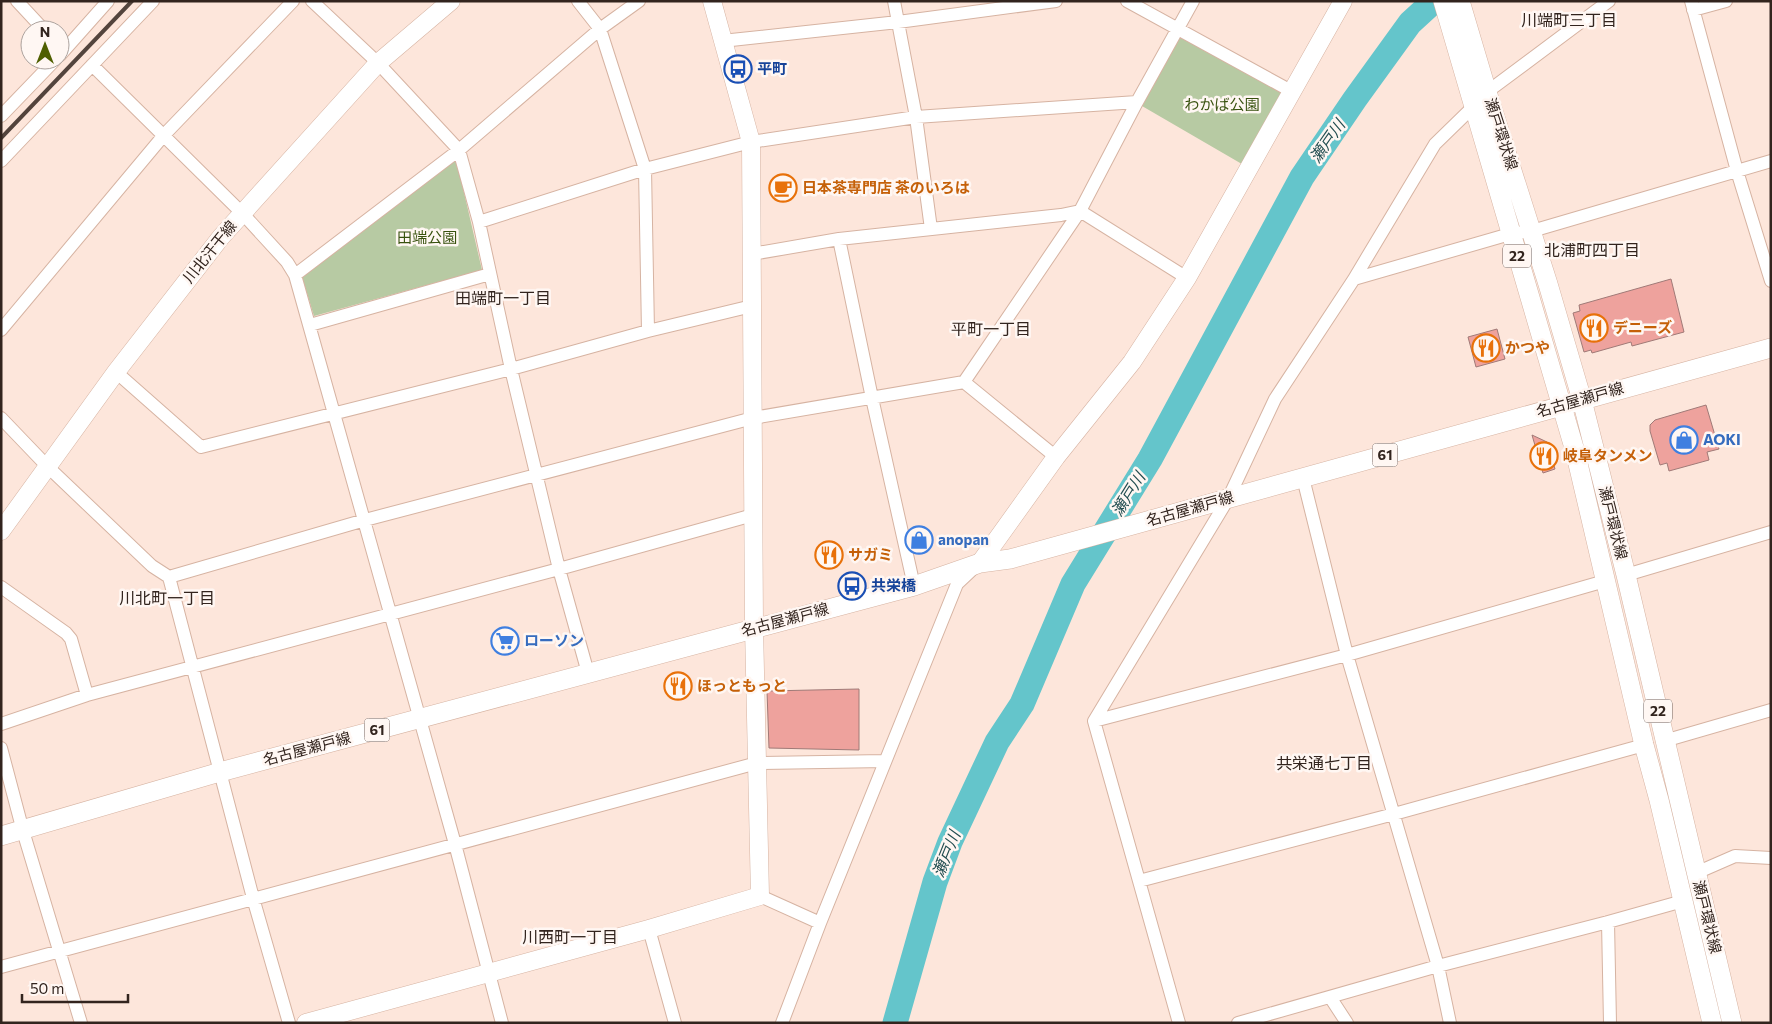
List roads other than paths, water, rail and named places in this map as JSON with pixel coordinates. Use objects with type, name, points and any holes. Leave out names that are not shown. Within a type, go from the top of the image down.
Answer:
[{"type":"main road","name":"瀬戸環状線","points":[[1442,1],[1575,451],[1712,1023]]},
{"type":"main road","name":"瀬戸環状線","points":[[1460,1],[1532,231],[1582,400],[1626,576],[1732,1023]]},
{"type":"main road","name":"名古屋瀬戸線","points":[[1,836],[220,772],[754,627],[914,586],[980,563],[1010,559],[1771,348]]},
{"type":"street","points":[[17,1],[35,20]]},
{"type":"street","points":[[70,42],[108,1]]},
{"type":"street","points":[[1,161],[153,1]]},
{"type":"street","points":[[1,330],[164,135],[293,1]]},
{"type":"street","points":[[312,1],[378,63],[459,150],[479,222],[511,370],[559,569],[588,673]]},
{"type":"street","name":"川北汗干線","points":[[1,531],[116,372],[221,237],[378,63],[451,1]]},
{"type":"street","points":[[578,1],[600,29],[645,169],[648,331]]},
{"type":"street","points":[[295,274],[459,150],[600,29],[639,1]]},
{"type":"street","points":[[712,1],[751,142],[754,627],[760,896]]},
{"type":"street","points":[[894,1],[916,117],[931,229]]},
{"type":"street","points":[[722,41],[898,22],[1014,4],[1056,1]]},
{"type":"street","points":[[1127,1],[1291,91]]},
{"type":"street","points":[[169,577],[365,520],[753,418],[964,382],[1080,211],[1193,1]]},
{"type":"street","points":[[782,1023],[820,923],[957,584],[980,563],[1056,457],[1132,362],[1187,278],[1343,1]]},
{"type":"street","points":[[1487,92],[1609,1]]},
{"type":"street","points":[[1726,1],[1692,6],[1737,171],[1771,281]]},
{"type":"street","points":[[92,65],[243,214],[287,262],[295,274],[455,844],[502,1023]]},
{"type":"street","points":[[1,116],[44,70]]},
{"type":"street","points":[[479,222],[645,169],[751,142],[916,117],[1137,102]]},
{"type":"street","points":[[1179,1023],[1094,721],[1228,499],[1275,400],[1354,278],[1435,144],[1473,108]]},
{"type":"street","points":[[1354,278],[1510,234],[1532,231],[1771,161]]},
{"type":"street","points":[[752,254],[839,239],[1080,211],[1187,278]]},
{"type":"street","points":[[839,239],[914,586]]},
{"type":"street","points":[[310,325],[490,274]]},
{"type":"street","points":[[116,372],[201,447],[511,370],[648,331],[752,306]]},
{"type":"street","points":[[964,382],[1056,457]]},
{"type":"street","points":[[1,418],[47,466],[152,566],[169,577],[253,898],[289,1023]]},
{"type":"street","points":[[1304,478],[1347,655],[1438,966],[1450,1023]]},
{"type":"street","points":[[1,724],[87,695],[559,569],[754,514]]},
{"type":"street","points":[[1626,576],[1771,532]]},
{"type":"street","points":[[1094,721],[1347,655],[1605,581]]},
{"type":"street","points":[[1,587],[66,633],[71,639],[87,695]]},
{"type":"street","points":[[1664,741],[1771,710]]},
{"type":"street","points":[[1139,881],[1394,814],[1644,745]]},
{"type":"street","points":[[1,748],[23,831],[81,1023]]},
{"type":"street","points":[[1,967],[757,763],[885,761]]},
{"type":"street","points":[[1696,873],[1735,856],[1771,858]]},
{"type":"street","points":[[306,1023],[649,929],[760,896],[820,923]]},
{"type":"street","points":[[1238,1023],[1438,966],[1683,901]]},
{"type":"street","points":[[1608,922],[1610,1023]]},
{"type":"street","points":[[649,929],[675,1023]]},
{"type":"street","points":[[1330,997],[1347,1023]]},
{"type":"waterway","name":"瀬戸川","points":[[895,1023],[935,882],[950,842],[997,742],[1022,704],[1073,584],[1150,459],[1302,177],[1410,23],[1434,1]]},
{"type":"railway","points":[[1,138],[132,1]]},
{"type":"place","name":"平町","points":[[738,69]]},
{"type":"place","name":"日本茶専門店 茶のいろは","points":[[783,188]]},
{"type":"place","name":"デニーズ","points":[[1594,328]]},
{"type":"place","name":"かつや","points":[[1486,348]]},
{"type":"place","name":"AOKI","points":[[1684,440]]},
{"type":"place","name":"岐阜タンメン","points":[[1544,456]]},
{"type":"place","name":"anopan","points":[[919,540]]},
{"type":"place","name":"サガミ","points":[[829,555]]},
{"type":"place","name":"共栄橋","points":[[852,586]]},
{"type":"place","name":"ローソン","points":[[505,641]]},
{"type":"place","name":"ほっともっと","points":[[678,686]]},
{"type":"district","name":"川端町三丁目","points":[[1569,20]]},
{"type":"district","name":"北浦町四丁目","points":[[1592,250]]},
{"type":"district","name":"田端町一丁目","points":[[503,298]]},
{"type":"district","name":"平町一丁目","points":[[991,329]]},
{"type":"district","name":"川北町一丁目","points":[[167,598]]},
{"type":"district","name":"共栄通七丁目","points":[[1324,763]]},
{"type":"district","name":"川西町一丁目","points":[[570,937]]},
{"type":"park label","name":"わかば公園","points":[[1222,105]]},
{"type":"park label","name":"田端公園","points":[[427,238]]}]
